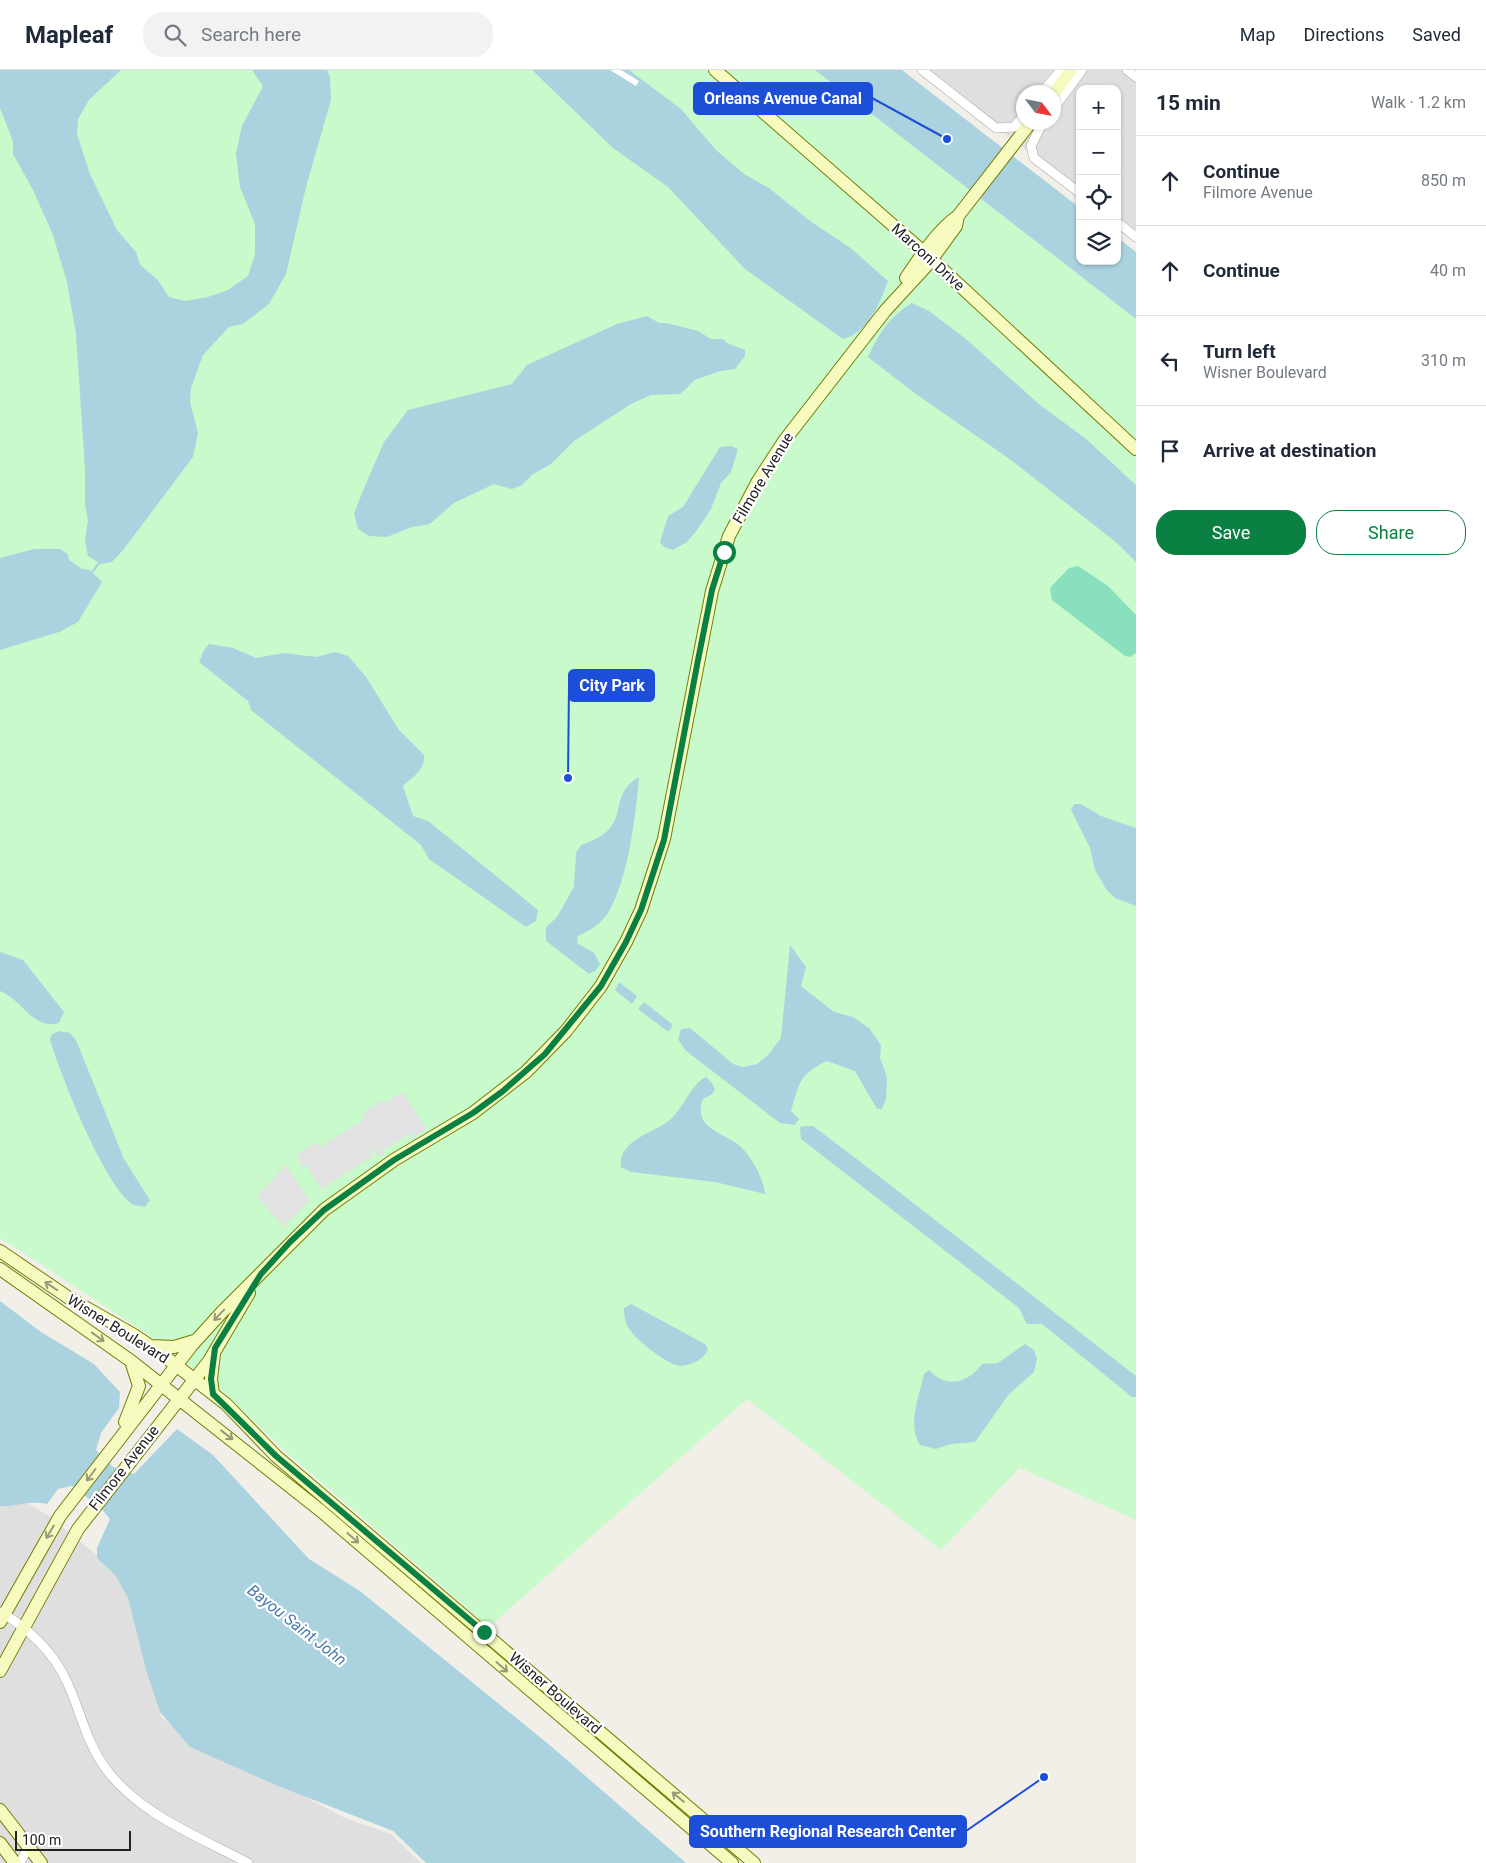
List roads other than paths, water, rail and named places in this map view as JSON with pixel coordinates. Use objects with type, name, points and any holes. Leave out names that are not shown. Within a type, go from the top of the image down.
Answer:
[{"type":"street","name":"Marconi Drive","points":[[715,70],[928,256],[1136,449]]},
{"type":"street","points":[[922,70],[996,128],[1014,127],[1016,125]]},
{"type":"street","points":[[1061,98],[1082,70]]},
{"type":"street","points":[[1127,70],[1136,77]]},
{"type":"street","points":[[1050,85],[1066,72]]},
{"type":"street","points":[[1059,85],[1066,72]]},
{"type":"street","name":"Filmore Avenue","points":[[2,1616],[49,1533],[116,1442],[196,1340],[290,1242],[344,1194],[401,1156],[473,1113],[526,1072],[566,1031],[601,986],[626,942],[641,910],[664,840],[712,590],[729,536],[758,481],[784,441],[928,256],[951,221],[958,216],[1025,130]]},
{"type":"street","points":[[1039,130],[1031,146],[1034,158],[1076,190]]},
{"type":"street","points":[[1121,225],[1136,237]]},
{"type":"street","name":"Wisner Boulevard","points":[[0,1251],[69,1298],[150,1346],[213,1394],[276,1456],[754,1863]]},
{"type":"street","name":"Wisner Boulevard","points":[[0,1269],[131,1361],[321,1511],[732,1863]]},
{"type":"street","name":"Filmore Avenue","points":[[0,1671],[61,1556],[94,1506],[180,1399],[215,1348],[261,1274]]},
{"type":"street","points":[[150,1346],[177,1347],[196,1340]]},
{"type":"street","points":[[213,1394],[211,1379],[215,1348]]},
{"type":"street","points":[[116,1442],[136,1399],[139,1386],[131,1361]]},
{"type":"street","points":[[162,1421],[175,1414],[193,1413],[201,1415]]},
{"type":"street","points":[[2,1616],[23,1628],[40,1642],[60,1668],[68,1683],[92,1746],[117,1782],[145,1807],[248,1863]]},
{"type":"street","points":[[0,1810],[41,1863]]},
{"type":"street","points":[[0,1843],[15,1863]]},
{"type":"street","points":[[20,1863],[28,1848]]},
{"type":"water","points":[[0,70],[121,70],[89,100],[78,119],[77,134],[90,174],[117,230],[136,252],[140,265],[157,279],[169,297],[185,301],[208,297],[228,290],[248,276],[255,254],[255,224],[240,187],[236,153],[242,126],[263,86],[252,70],[327,70],[330,77],[331,100],[306,187],[286,274],[269,304],[243,324],[229,327],[203,355],[191,388],[190,402],[198,433],[193,457],[124,549],[112,562],[101,564],[88,556],[85,541],[88,520],[85,505],[85,469],[76,334],[67,282],[53,235],[33,190],[13,154],[13,141],[0,108]]},
{"type":"water","points":[[532,70],[629,70],[681,109],[716,150],[744,174],[769,188],[810,221],[852,249],[888,281],[872,316],[852,336],[843,339],[745,269],[668,187],[613,148]]},
{"type":"water","points":[[815,70],[902,70],[1076,205],[1076,265],[1121,265],[1121,240],[1136,252],[1136,319]]},
{"type":"water","points":[[912,303],[929,311],[966,339],[1040,405],[1085,438],[1136,485],[1136,562],[1117,543],[1011,460],[913,392],[868,357],[886,326],[897,314]]},
{"type":"water","points":[[647,316],[659,323],[698,331],[711,339],[723,339],[727,343],[745,350],[745,356],[735,369],[720,371],[695,380],[680,394],[651,395],[631,404],[574,441],[551,464],[533,474],[522,485],[512,489],[494,484],[454,503],[430,524],[412,527],[387,537],[369,536],[358,529],[354,514],[364,488],[384,442],[408,410],[512,384],[527,365],[617,324]]},
{"type":"water","points":[[731,446],[738,449],[731,472],[721,483],[711,509],[687,542],[673,550],[664,547],[660,542],[668,516],[683,507],[720,447]]},
{"type":"water","points":[[34,549],[60,549],[68,554],[69,560],[82,569],[90,570],[102,582],[78,622],[59,632],[0,650],[0,558]]},
{"type":"water","points":[[209,644],[233,648],[256,658],[284,653],[316,657],[335,652],[348,656],[366,677],[399,730],[424,755],[423,765],[403,786],[413,816],[428,821],[538,910],[536,921],[526,927],[429,859],[421,845],[251,710],[248,701],[199,662]]},
{"type":"water","points":[[639,777],[630,847],[615,899],[602,921],[578,936],[577,943],[594,953],[600,964],[595,971],[589,974],[546,941],[546,927],[557,917],[574,887],[576,853],[581,845],[598,838],[609,830],[628,785]]},
{"type":"water","points":[[1074,804],[1081,804],[1101,816],[1136,828],[1136,906],[1115,898],[1106,889],[1095,870],[1090,848],[1071,810]]},
{"type":"water","points":[[790,945],[806,967],[801,986],[834,1012],[853,1017],[869,1028],[881,1045],[880,1058],[887,1077],[886,1099],[882,1109],[877,1109],[855,1071],[827,1061],[810,1071],[801,1080],[791,1111],[799,1119],[795,1125],[780,1123],[685,1050],[678,1039],[681,1029],[690,1028],[733,1064],[743,1067],[757,1064],[768,1055],[781,1038]]},
{"type":"water","points":[[0,952],[23,960],[64,1012],[59,1023],[41,1022],[28,1013],[15,1000],[0,991]]},
{"type":"water","points":[[619,982],[637,996],[632,1004],[615,990]]},
{"type":"water","points":[[644,1002],[672,1024],[671,1030],[667,1031],[638,1009]]},
{"type":"water","points":[[60,1031],[70,1033],[76,1040],[124,1159],[150,1200],[145,1207],[134,1205],[123,1195],[111,1178],[85,1129],[50,1039],[52,1034]]},
{"type":"water","points":[[706,1077],[712,1083],[715,1090],[711,1095],[703,1099],[702,1117],[711,1128],[744,1150],[760,1175],[765,1194],[715,1182],[631,1172],[621,1167],[625,1150],[631,1143],[671,1119],[696,1084]]},
{"type":"water","points":[[813,1126],[1136,1376],[1136,1397],[1132,1397],[1042,1324],[1027,1324],[1019,1308],[801,1139],[800,1127]]},
{"type":"water","name":"Bayou Saint John","points":[[0,1301],[41,1332],[94,1364],[120,1392],[119,1408],[101,1433],[96,1450],[113,1467],[134,1474],[177,1429],[213,1455],[309,1559],[360,1591],[552,1747],[686,1863],[426,1863],[393,1831],[278,1786],[190,1747],[160,1712],[146,1670],[128,1598],[116,1576],[97,1558],[97,1548],[110,1519],[100,1507],[72,1486],[58,1489],[47,1504],[33,1503],[0,1506]]},
{"type":"water","points":[[631,1304],[705,1344],[708,1349],[706,1353],[699,1360],[681,1366],[671,1363],[658,1355],[644,1345],[627,1325],[624,1308]]},
{"type":"water","points":[[1025,1344],[1034,1350],[1037,1359],[1034,1372],[1009,1394],[975,1442],[951,1444],[936,1449],[920,1445],[916,1437],[914,1419],[924,1374],[929,1370],[942,1380],[957,1381],[964,1379],[970,1376],[982,1364],[998,1363]]},
{"type":"waterway","points":[[93,571],[99,563]]},
{"type":"place","name":"Orleans Avenue Canal","points":[[947,139]]},
{"type":"place","name":"City Park","points":[[568,778]]},
{"type":"place","name":"Southern Regional Research Center","points":[[1044,1777]]}]
